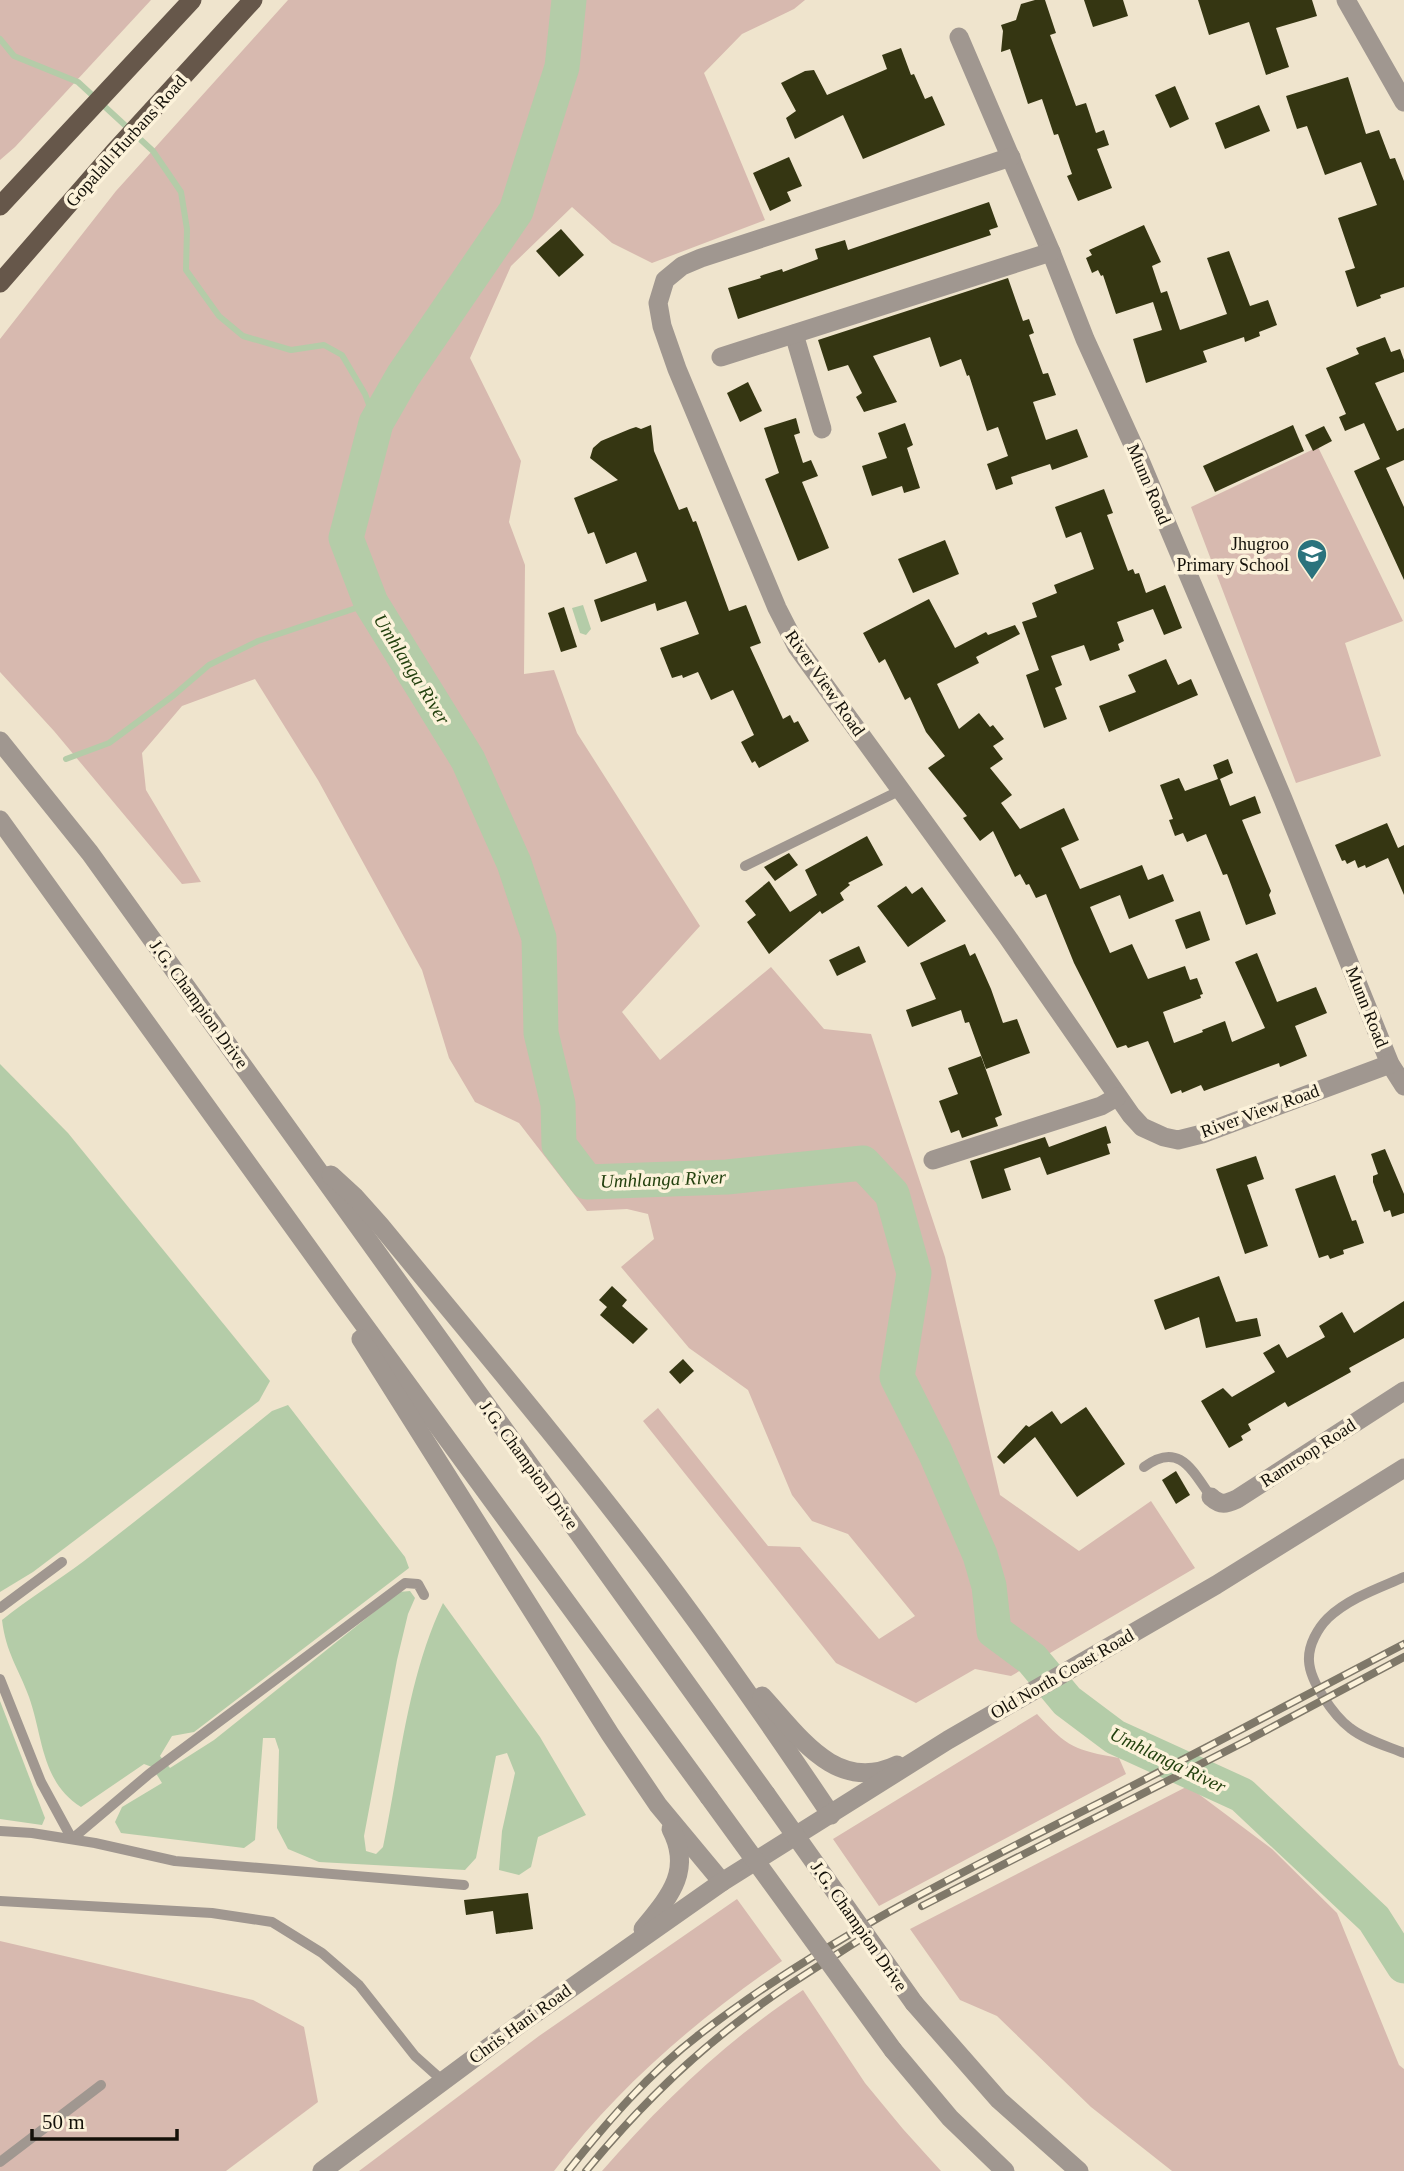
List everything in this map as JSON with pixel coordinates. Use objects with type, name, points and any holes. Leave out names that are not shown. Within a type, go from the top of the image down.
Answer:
[{"type":"main road","points":[[0,206],[192,0]]},
{"type":"main road","name":"Gopalall Hurbans Road","points":[[0,284],[114,152],[253,0]]},
{"type":"street","points":[[1346,0],[1404,102]]},
{"type":"street","name":"Munn Road","points":[[959,37],[1277,786],[1390,1064],[1404,1086]]},
{"type":"street","name":"River View Road","points":[[1011,157],[692,262],[673,272],[657,303],[677,369],[789,634],[1006,935],[1117,1097],[1142,1127],[1178,1140],[1202,1134],[1390,1064]]},
{"type":"street","points":[[721,357],[1051,252]]},
{"type":"street","points":[[794,334],[822,429]]},
{"type":"street","name":"J.G. Champion Drive","points":[[0,741],[90,853],[914,2003],[999,2101],[1079,2171]]},
{"type":"street","points":[[0,820],[892,2050],[950,2118],[1004,2171]]},
{"type":"street","points":[[933,1160],[1101,1106],[1117,1097]]},
{"type":"street","points":[[306,1154],[355,1197],[380,1225],[600,1495],[726,1663],[831,1815]]},
{"type":"street","points":[[343,1296],[363,1344],[565,1666],[658,1805],[722,1882]]},
{"type":"street","name":"Ramroop Road","points":[[1212,1497],[1218,1503],[1226,1504],[1237,1499],[1404,1391]]},
{"type":"street","name":"Old North Coast Road","points":[[722,1882],[948,1740],[1216,1585],[1404,1468]]},
{"type":"street","points":[[726,1663],[759,1693],[814,1751],[831,1765],[844,1770],[883,1771],[948,1740]]},
{"type":"street","points":[[630,1947],[660,1908],[679,1877],[680,1857],[674,1836],[658,1805]]},
{"type":"street","name":"Chris Hani Road","points":[[334,2167],[443,2081],[722,1882]]},
{"type":"lane","points":[[0,193],[23,182]]},
{"type":"lane","points":[[745,866],[901,790]]},
{"type":"lane","points":[[1144,1467],[1156,1458],[1168,1456],[1181,1459],[1212,1497]]},
{"type":"lane","points":[[0,1608],[62,1562]]},
{"type":"lane","points":[[1404,1577],[1340,1608],[1327,1619],[1312,1643],[1309,1662],[1320,1690],[1344,1723],[1359,1734],[1404,1753]]},
{"type":"lane","points":[[72,1839],[149,1774],[405,1583],[418,1584],[424,1595]]},
{"type":"lane","points":[[0,1679],[41,1782],[72,1839]]},
{"type":"lane","points":[[0,1831],[72,1839],[175,1861],[464,1885]]},
{"type":"lane","points":[[0,1901],[212,1913],[272,1922],[322,1953],[359,1985],[415,2056],[443,2081]]},
{"type":"lane","points":[[0,2162],[101,2085]]},
{"type":"shaded area","points":[[0,0],[151,0],[0,160]]},
{"type":"shaded area","points":[[288,0],[805,0],[794,9],[742,34],[704,73],[765,220],[652,263],[612,243],[572,207],[511,266],[470,358],[521,461],[509,522],[525,565],[524,674],[554,670],[577,733],[700,926],[622,1012],[660,1060],[771,967],[824,1029],[871,1034],[945,1257],[1000,1495],[1079,1551],[1151,1501],[1195,1568],[1011,1676],[975,1669],[916,1703],[836,1663],[643,1421],[658,1408],[768,1546],[800,1547],[879,1639],[915,1616],[848,1534],[812,1521],[792,1495],[748,1390],[689,1348],[621,1267],[654,1239],[648,1214],[627,1209],[587,1211],[519,1123],[475,1102],[449,1058],[422,970],[318,780],[255,679],[182,706],[142,753],[146,790],[201,882],[182,884],[54,731],[0,672],[0,339],[116,191]]},
{"type":"shaded area","name":"Jhugroo Primary School","points":[[1318,447],[1403,621],[1345,643],[1381,756],[1296,783],[1191,507]]},
{"type":"shaded area","points":[[583,605],[591,629],[586,635],[580,633],[572,608]]},
{"type":"shaded area","points":[[0,1064],[68,1133],[270,1381],[259,1401],[33,1572],[0,1592]]},
{"type":"shaded area","points":[[288,1405],[405,1557],[409,1568],[194,1732],[172,1736],[160,1756],[170,1768],[214,1740],[399,1592],[410,1591],[415,1598],[408,1614],[397,1660],[364,1836],[366,1851],[376,1854],[383,1847],[413,1692],[431,1632],[443,1603],[540,1737],[586,1815],[538,1837],[531,1867],[519,1875],[499,1870],[502,1831],[515,1773],[507,1753],[496,1756],[476,1858],[465,1870],[319,1862],[288,1849],[277,1828],[279,1750],[275,1738],[263,1738],[255,1840],[244,1848],[121,1833],[115,1822],[122,1807],[162,1783],[152,1767],[144,1764],[81,1807],[58,1785],[51,1771],[29,1697],[6,1642],[2,1620],[108,1543],[272,1411]]},
{"type":"shaded area","points":[[0,1701],[45,1818],[42,1825],[0,1819]]},
{"type":"shaded area","points":[[1037,1714],[1073,1746],[1119,1758],[1126,1774],[879,1906],[833,1839]]},
{"type":"shaded area","points":[[1188,1786],[1272,1849],[1337,1913],[1399,2065],[1404,2069],[1404,2171],[1172,2171],[1091,2107],[997,2016],[960,2000],[910,1929]]},
{"type":"shaded area","points":[[737,1899],[782,1961],[719,2007],[659,2057],[604,2111],[554,2171],[359,2171],[539,2036]]},
{"type":"shaded area","points":[[0,1941],[253,2000],[304,2027],[318,2102],[226,2171],[0,2171]]},
{"type":"shaded area","points":[[803,1990],[865,2083],[941,2171],[602,2171],[696,2073],[775,2009]]},
{"type":"building","points":[[1045,0],[1056,33],[1050,35],[1076,106],[1086,103],[1096,133],[1104,130],[1109,145],[1097,149],[1112,188],[1078,201],[1067,176],[1072,174],[1058,134],[1054,135],[1042,99],[1028,104],[1010,49],[1001,52],[1001,25],[1016,20],[1021,4]]},
{"type":"building","points":[[1084,0],[1123,0],[1128,16],[1093,27]]},
{"type":"building","points":[[1198,0],[1312,0],[1317,16],[1276,28],[1289,67],[1266,75],[1249,22],[1209,35]]},
{"type":"building","points":[[901,48],[911,75],[914,74],[925,99],[932,96],[945,125],[863,159],[843,115],[795,139],[786,118],[796,111],[781,83],[805,71],[814,70],[827,95],[887,69],[882,55]]},
{"type":"building","points":[[1348,77],[1366,134],[1379,130],[1390,159],[1395,158],[1404,181],[1404,287],[1357,307],[1345,271],[1355,268],[1338,218],[1377,205],[1361,162],[1325,175],[1307,126],[1297,129],[1286,96]]},
{"type":"building","points":[[1175,86],[1189,119],[1170,128],[1155,95]]},
{"type":"building","points":[[1259,105],[1270,131],[1225,149],[1215,123]]},
{"type":"building","points":[[789,157],[802,186],[787,192],[791,201],[770,211],[753,173]]},
{"type":"building","points":[[989,202],[998,227],[989,230],[991,235],[738,319],[728,288],[818,259],[815,249],[845,240],[848,250]]},
{"type":"building","points":[[1144,225],[1161,262],[1152,266],[1161,293],[1167,291],[1180,330],[1227,314],[1207,258],[1229,251],[1250,306],[1268,300],[1277,325],[1259,332],[1260,336],[1245,342],[1244,337],[1203,351],[1207,362],[1146,383],[1133,339],[1162,330],[1153,302],[1116,314],[1103,275],[1101,276],[1098,270],[1092,273],[1086,258],[1092,255],[1089,250]]},
{"type":"building","points":[[561,229],[584,255],[559,277],[536,251]]},
{"type":"building","points":[[1008,278],[1023,321],[1029,319],[1034,333],[1029,335],[1043,374],[1048,373],[1056,395],[1033,402],[1046,440],[1077,429],[1088,457],[1052,470],[1050,464],[1011,477],[1013,484],[996,490],[987,464],[1008,456],[998,427],[987,431],[961,359],[940,367],[930,337],[873,356],[897,402],[864,412],[856,397],[862,393],[848,365],[828,371],[818,340]]},
{"type":"building","points":[[1385,337],[1391,352],[1400,349],[1404,360],[1404,372],[1375,383],[1397,431],[1404,428],[1404,460],[1386,468],[1404,507],[1404,580],[1354,471],[1380,459],[1364,423],[1345,431],[1339,417],[1346,414],[1326,368],[1359,354],[1356,348]]},
{"type":"building","points":[[748,382],[762,411],[740,422],[727,393]]},
{"type":"building","points":[[796,418],[800,433],[794,435],[803,463],[811,460],[818,476],[802,482],[829,548],[798,561],[765,479],[779,473],[764,428]]},
{"type":"building","points":[[905,423],[913,445],[907,448],[920,488],[904,493],[902,486],[872,496],[862,466],[887,458],[878,433]]},
{"type":"building","points":[[651,425],[654,451],[679,510],[687,507],[693,522],[696,521],[729,611],[746,605],[761,643],[750,647],[783,719],[790,715],[794,723],[798,721],[809,741],[759,768],[755,761],[752,763],[741,742],[754,735],[733,690],[711,700],[698,672],[683,678],[682,675],[672,678],[660,648],[699,634],[686,601],[657,611],[655,603],[601,622],[594,600],[647,581],[636,552],[606,564],[594,532],[588,534],[574,498],[618,480],[590,458],[593,448],[601,441],[630,429]]},
{"type":"building","points":[[1293,425],[1304,451],[1215,492],[1203,466]]},
{"type":"building","points":[[1324,426],[1332,441],[1313,451],[1305,435]]},
{"type":"building","points":[[1104,489],[1113,513],[1107,515],[1128,571],[1133,569],[1135,574],[1139,573],[1146,593],[1165,585],[1182,628],[1164,635],[1153,609],[1117,622],[1124,641],[1118,644],[1120,650],[1090,661],[1084,645],[1051,656],[1062,685],[1055,688],[1067,719],[1044,728],[1026,675],[1039,670],[1022,622],[1037,617],[1032,603],[1057,593],[1054,585],[1094,569],[1081,532],[1066,538],[1055,507]]},
{"type":"building","points":[[945,540],[959,574],[913,593],[898,559]]},
{"type":"building","points":[[929,599],[955,648],[986,632],[988,635],[1015,625],[1020,634],[976,657],[979,663],[937,684],[959,729],[979,713],[1004,739],[993,746],[1003,759],[990,768],[1012,795],[1001,803],[1020,829],[1064,808],[1079,840],[1061,848],[1080,889],[1142,865],[1148,880],[1163,874],[1174,901],[1129,919],[1120,895],[1090,907],[1110,953],[1132,944],[1148,979],[1185,966],[1190,980],[1197,978],[1203,994],[1200,995],[1201,998],[1163,1012],[1174,1043],[1225,1021],[1232,1042],[1265,1028],[1235,962],[1257,953],[1277,1002],[1316,987],[1327,1013],[1295,1026],[1307,1056],[1280,1067],[1279,1063],[1204,1091],[1201,1085],[1182,1093],[1181,1090],[1171,1094],[1148,1041],[1128,1048],[1126,1045],[1117,1048],[1074,963],[1046,894],[1036,898],[1020,874],[1015,877],[993,831],[980,841],[963,818],[967,816],[928,768],[945,756],[926,732],[910,697],[905,700],[885,659],[879,663],[863,633]]},
{"type":"building","points":[[564,607],[577,647],[561,652],[548,613]]},
{"type":"building","points":[[1166,659],[1178,685],[1191,679],[1198,695],[1109,732],[1099,706],[1136,692],[1128,675]]},
{"type":"building","points":[[1228,759],[1233,773],[1220,779],[1230,806],[1255,796],[1261,813],[1242,820],[1271,891],[1269,895],[1276,914],[1246,925],[1227,874],[1223,875],[1206,834],[1187,842],[1183,833],[1175,836],[1169,820],[1173,819],[1160,785],[1179,778],[1185,791],[1218,779],[1213,765]]},
{"type":"building","points":[[1387,823],[1398,848],[1404,845],[1404,895],[1388,858],[1366,868],[1365,865],[1358,868],[1355,860],[1347,864],[1345,860],[1342,861],[1335,845]]},
{"type":"building","points":[[867,836],[883,865],[848,883],[850,885],[840,893],[844,900],[822,914],[820,911],[769,954],[747,922],[756,915],[745,901],[769,881],[790,912],[817,895],[805,870]]},
{"type":"building","points":[[789,853],[798,865],[775,881],[764,867]]},
{"type":"building","points":[[906,886],[912,894],[922,887],[946,921],[908,947],[877,906]]},
{"type":"building","points":[[1200,911],[1210,940],[1186,949],[1175,920]]},
{"type":"building","points":[[965,944],[970,956],[975,953],[1003,1023],[1017,1019],[1030,1053],[986,1069],[969,1022],[965,1023],[961,1010],[912,1027],[906,1010],[936,999],[920,963]]},
{"type":"building","points":[[859,946],[866,962],[837,976],[829,960]]},
{"type":"building","points":[[981,1056],[1002,1115],[995,1118],[998,1126],[962,1138],[959,1130],[951,1133],[939,1101],[958,1094],[948,1068]]},
{"type":"building","points":[[1106,1126],[1111,1143],[1107,1144],[1110,1154],[1047,1175],[1040,1157],[1004,1169],[1011,1190],[982,1199],[970,1161],[1045,1137],[1049,1147]]},
{"type":"building","points":[[1385,1149],[1404,1194],[1404,1213],[1392,1217],[1390,1210],[1384,1212],[1373,1182],[1373,1176],[1378,1174],[1371,1154]]},
{"type":"building","points":[[1256,1156],[1264,1179],[1247,1185],[1268,1246],[1245,1254],[1216,1169]]},
{"type":"building","points":[[1335,1175],[1352,1221],[1356,1220],[1364,1243],[1343,1250],[1344,1254],[1330,1259],[1328,1255],[1319,1258],[1295,1189]]},
{"type":"building","points":[[1219,1276],[1236,1322],[1257,1318],[1261,1336],[1206,1348],[1199,1317],[1165,1330],[1154,1300]]},
{"type":"building","points":[[612,1286],[627,1300],[622,1306],[648,1329],[633,1344],[600,1315],[607,1307],[599,1300]]},
{"type":"building","points":[[1404,1301],[1404,1338],[1349,1368],[1351,1372],[1288,1407],[1285,1402],[1248,1424],[1251,1430],[1241,1436],[1243,1440],[1229,1448],[1201,1401],[1223,1388],[1232,1397],[1275,1372],[1263,1353],[1279,1344],[1287,1358],[1325,1337],[1319,1326],[1342,1312],[1354,1333]]},
{"type":"building","points":[[683,1359],[694,1371],[680,1384],[669,1372]]},
{"type":"building","points":[[1086,1407],[1125,1464],[1077,1497],[1035,1437],[1004,1464],[997,1457],[1026,1425],[1029,1427],[1052,1411],[1061,1424]]},
{"type":"building","points":[[1176,1471],[1190,1495],[1176,1504],[1162,1480]]},
{"type":"building","points":[[528,1893],[533,1929],[496,1934],[493,1911],[466,1915],[464,1900]]},
{"type":"waterway","name":"Umhlanga River","points":[[569,0],[562,67],[516,211],[403,376],[376,423],[346,538],[371,603],[468,760],[514,863],[539,938],[541,1033],[558,1104],[559,1145],[587,1182],[727,1177],[863,1163],[892,1194],[914,1273],[897,1377],[935,1452],[980,1555],[989,1586],[994,1631],[1032,1659],[1067,1701],[1115,1737],[1242,1795],[1374,1919],[1404,1966]]},
{"type":"waterway","points":[[0,39],[14,56],[78,82],[153,151],[181,192],[187,229],[186,270],[219,316],[243,336],[291,350],[324,345],[342,355],[365,394],[376,423]]},
{"type":"waterway","points":[[66,759],[109,743],[174,695],[209,665],[258,641],[371,603]]},
{"type":"railway","points":[[568,2171],[614,2116],[664,2065],[700,2034],[795,1968],[894,1909],[1404,1644]]},
{"type":"railway","points":[[922,1906],[1246,1741],[1404,1657]]},
{"type":"railway","points":[[586,2171],[621,2130],[697,2055],[769,1999],[864,1937]]},
{"type":"place","name":"Jhugroo Primary School","points":[[1312,581]]}]
